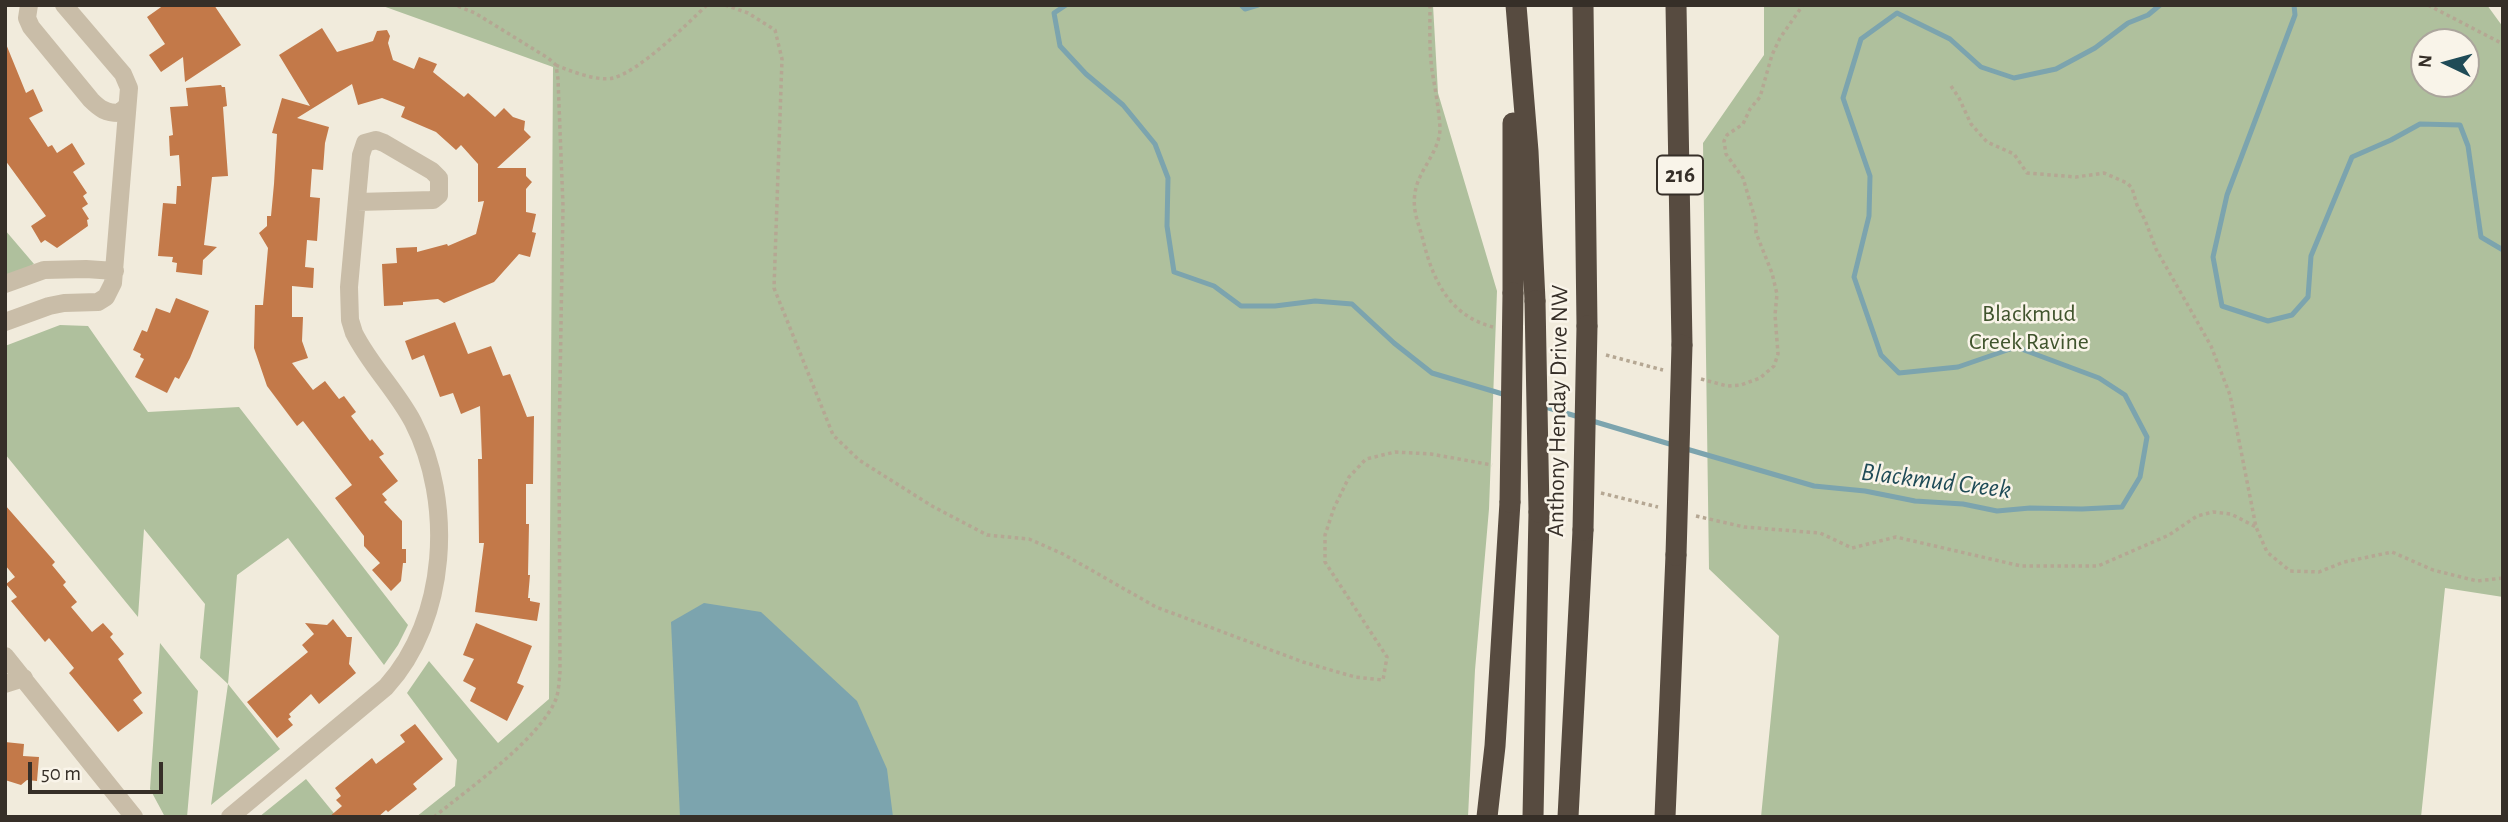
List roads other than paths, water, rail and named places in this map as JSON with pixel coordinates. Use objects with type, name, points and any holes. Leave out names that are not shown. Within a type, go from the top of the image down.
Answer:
[{"type":"highway","points":[[1487,817],[1495,746],[1510,502],[1513,149],[1509,5]]},
{"type":"highway","points":[[1516,5],[1528,151],[1535,301],[1539,512],[1533,817]]},
{"type":"highway","name":"Anthony Henday Drive NW","points":[[1568,817],[1583,530],[1587,326],[1583,5]]},
{"type":"highway","name":"216","points":[[1665,817],[1682,345],[1676,5]]},
{"type":"street","points":[[29,5],[27,19],[31,27],[91,100],[110,113],[119,113],[127,106]]},
{"type":"street","points":[[5,322],[49,306],[98,302],[110,291],[115,271],[129,88],[123,74],[64,5]]},
{"type":"street","points":[[230,817],[386,687],[406,663],[416,645],[433,595],[437,572],[438,508],[423,445],[403,404],[359,343],[350,320],[349,287],[362,147],[369,141],[384,143],[432,171],[439,178],[439,195],[433,200],[357,202]]},
{"type":"street","points":[[5,284],[44,271],[115,271]]},
{"type":"street","points":[[5,656],[134,817]]},
{"type":"street","points":[[5,684],[24,678]]},
{"type":"water","points":[[704,603],[761,612],[857,701],[887,769],[893,817],[680,817],[671,622]]},
{"type":"waterway","name":"Blackmud Creek","points":[[1066,5],[1054,13],[1060,46],[1086,74],[1123,105],[1155,144],[1168,178],[1167,226],[1174,272],[1214,286],[1241,306],[1275,306],[1315,301],[1352,304],[1394,343],[1432,373],[1506,395]]},
{"type":"waterway","name":"Blackmud Creek","points":[[1241,5],[1245,9],[1258,5]]},
{"type":"waterway","name":"Blackmud Creek","points":[[1683,448],[1814,486],[1865,491],[1915,501],[1963,504],[1997,511],[2122,507],[2140,477],[2147,437],[2125,395],[2099,378],[2016,347],[1958,367],[1899,373],[1881,355],[1854,277],[1869,216],[1870,176],[1843,98],[1861,39],[1897,13],[1950,39],[1981,67],[2014,78],[2056,69],[2095,48],[2128,23],[2148,15],[2160,5]]},
{"type":"waterway","name":"Blackmud Creek","points":[[2294,5],[2295,15],[2227,195],[2213,257],[2222,306],[2268,321],[2292,315],[2308,297],[2311,256],[2352,157],[2420,124],[2460,125],[2468,146],[2481,237],[2503,250]]},
{"type":"waterway","name":"Blackmud Creek","points":[[1542,406],[1579,417]]},
{"type":"waterway","name":"Blackmud Creek","points":[[1589,420],[1673,445]]},
{"type":"park label","name":"Blackmud Creek Ravine","points":[[2029,328]]}]
